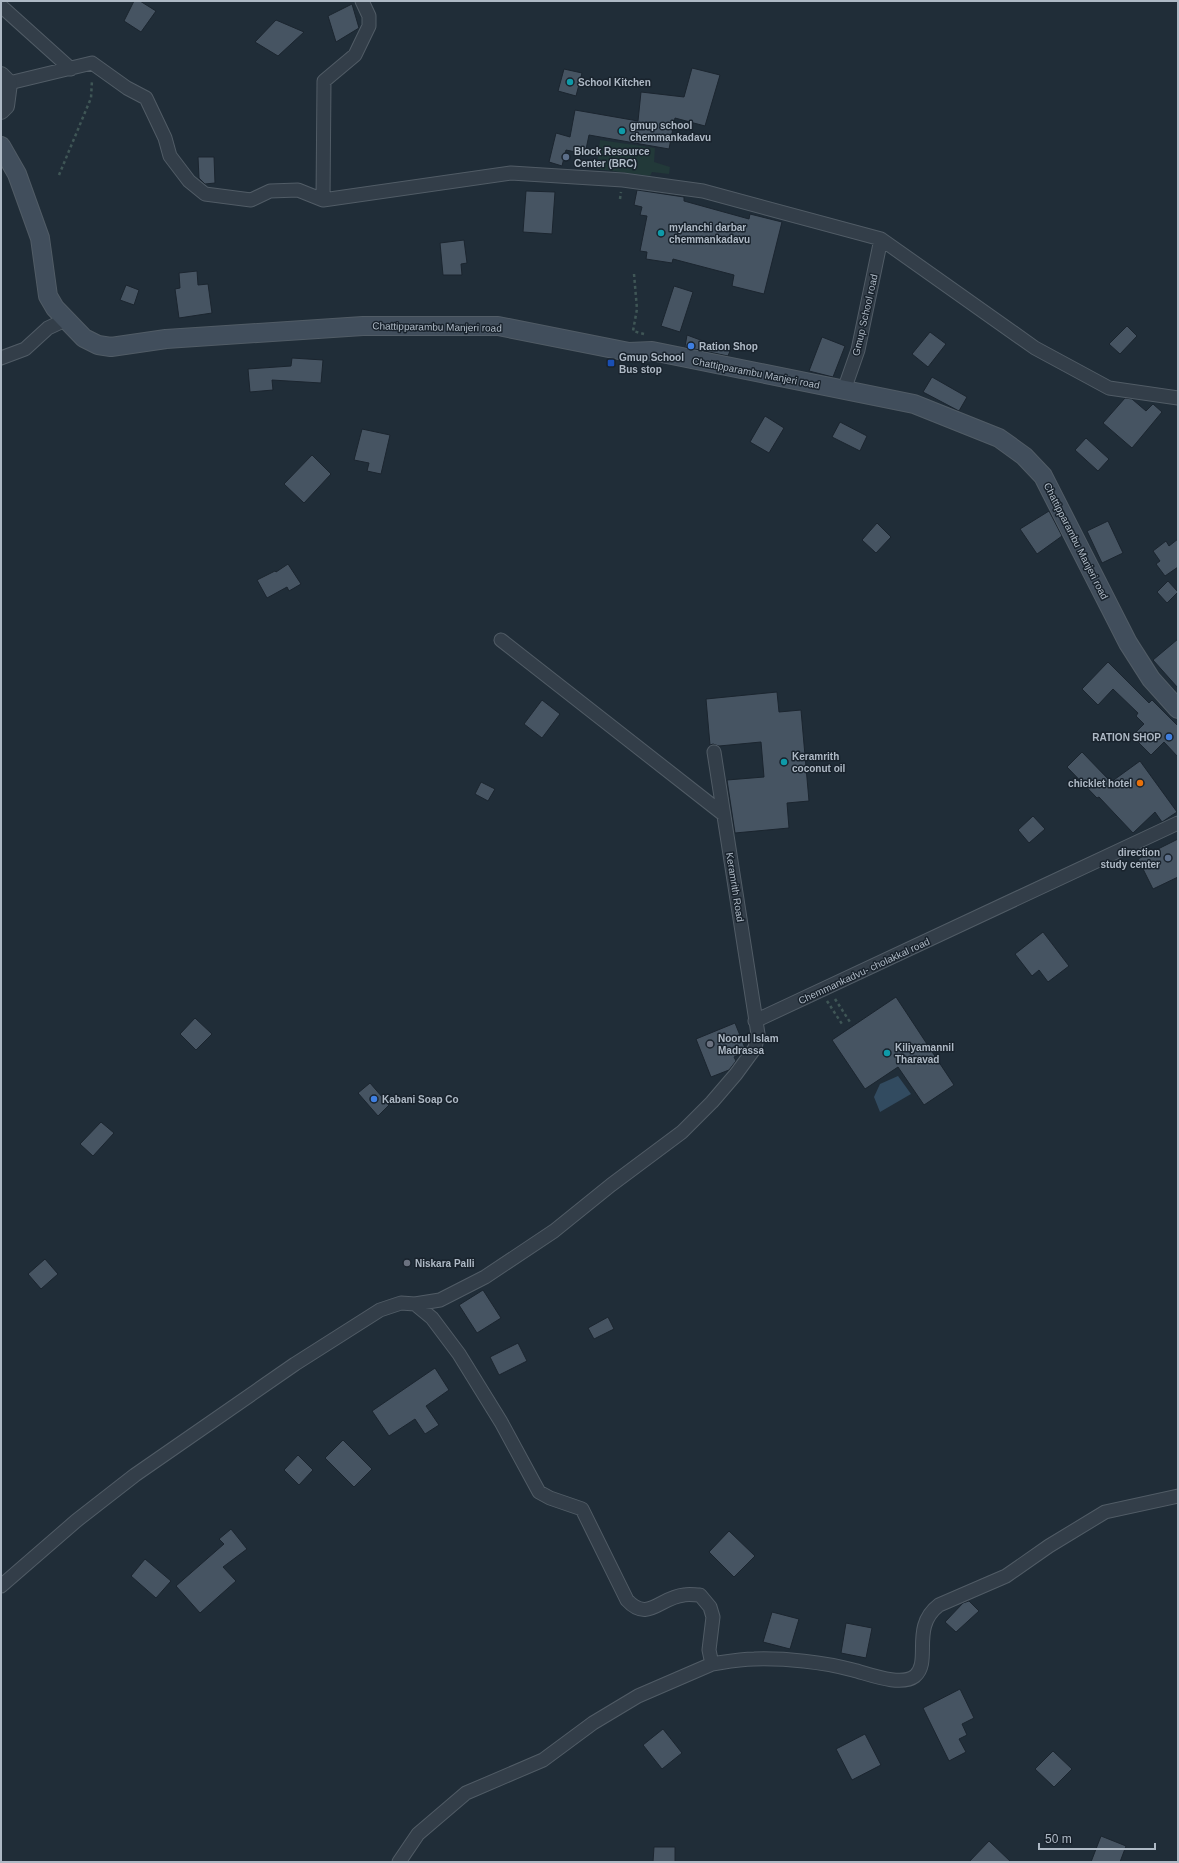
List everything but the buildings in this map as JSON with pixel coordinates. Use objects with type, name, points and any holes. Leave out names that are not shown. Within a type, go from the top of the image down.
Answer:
[{"type":"main road","name":"Chattipparambu Manjeri road","points":[[1,146],[17,174],[40,238],[48,296],[55,308],[65,320],[84,338],[98,345],[112,347],[166,339],[363,326],[498,326],[629,352],[652,351],[914,404],[999,438],[1024,456],[1043,476],[1128,643],[1151,679],[1178,709]]},
{"type":"street","points":[[323,200],[324,81],[355,56],[369,26],[369,16],[362,1]]},
{"type":"street","points":[[1,6],[71,69]]},
{"type":"street","points":[[1,111],[6,106],[5,79],[71,69],[92,63],[127,88],[146,98],[165,138],[170,156],[189,181],[205,194],[251,200],[270,191],[298,190],[323,200],[511,173],[623,180],[703,191],[881,239],[1035,348],[1109,388],[1178,398]]},
{"type":"street","name":"Gmup School road","points":[[844,390],[858,350],[881,239]]},
{"type":"street","points":[[1,358],[24,349],[48,328],[65,320]]},
{"type":"street","points":[[501,640],[723,814]]},
{"type":"street","name":"Keramrith Road","points":[[714,752],[755,1021]]},
{"type":"street","name":"Chemmankadvu- cholakkal road","points":[[755,1021],[1178,823]]},
{"type":"street","points":[[1,1586],[76,1521],[135,1475],[295,1364],[380,1310],[401,1303],[415,1304],[440,1300],[484,1277],[554,1231],[611,1185],[682,1132],[712,1102],[755,1048],[758,1034],[755,1021]]},
{"type":"street","points":[[415,1304],[432,1318],[459,1354],[502,1422],[539,1492],[550,1498],[582,1509],[626,1600],[634,1608],[644,1611],[683,1594],[700,1595],[710,1607],[712,1616],[709,1650],[712,1664]]},
{"type":"street","points":[[399,1862],[418,1834],[466,1793],[543,1760],[593,1723],[638,1696],[712,1664],[753,1658],[805,1662],[851,1669],[900,1681],[909,1679],[921,1668],[925,1621],[930,1612],[939,1605],[1006,1576],[1049,1546],[1105,1512],[1178,1496]]},
{"type":"path","points":[[59,175],[91,98],[92,63]]},
{"type":"path","points":[[634,274],[637,309],[633,331],[646,334]]},
{"type":"path","points":[[824,990],[850,1022]]},
{"type":"path","points":[[824,990],[842,1024]]},
{"type":"green space","points":[[600,140],[655,148],[654,162],[670,167],[669,174],[652,172],[650,176],[597,169]]},
{"type":"water","points":[[898,1076],[911,1094],[880,1112],[874,1097],[880,1084]]},
{"type":"place","name":"School Kitchen","points":[[570,82]]},
{"type":"place","name":"gmup school chemmankadavu","points":[[622,131]]},
{"type":"place","name":"Block Resource Center (BRC)","points":[[566,157]]},
{"type":"place","name":"mylanchi darbar chemmankadavu","points":[[661,233]]},
{"type":"place","name":"Ration Shop","points":[[691,346]]},
{"type":"place","name":"Gmup School Bus stop","points":[[611,363]]},
{"type":"place","name":"RATION SHOP","points":[[1169,737]]},
{"type":"place","name":"Keramrith coconut oil","points":[[784,762]]},
{"type":"place","name":"chicklet hotel","points":[[1140,783]]},
{"type":"place","name":"direction study center","points":[[1168,858]]},
{"type":"place","name":"Noorul Islam Madrassa","points":[[710,1044]]},
{"type":"place","name":"Kiliyamannil Tharavad","points":[[887,1053]]},
{"type":"place","name":"Kabani Soap Co","points":[[374,1099]]},
{"type":"place","name":"Niskara Palli","points":[[407,1263]]}]
